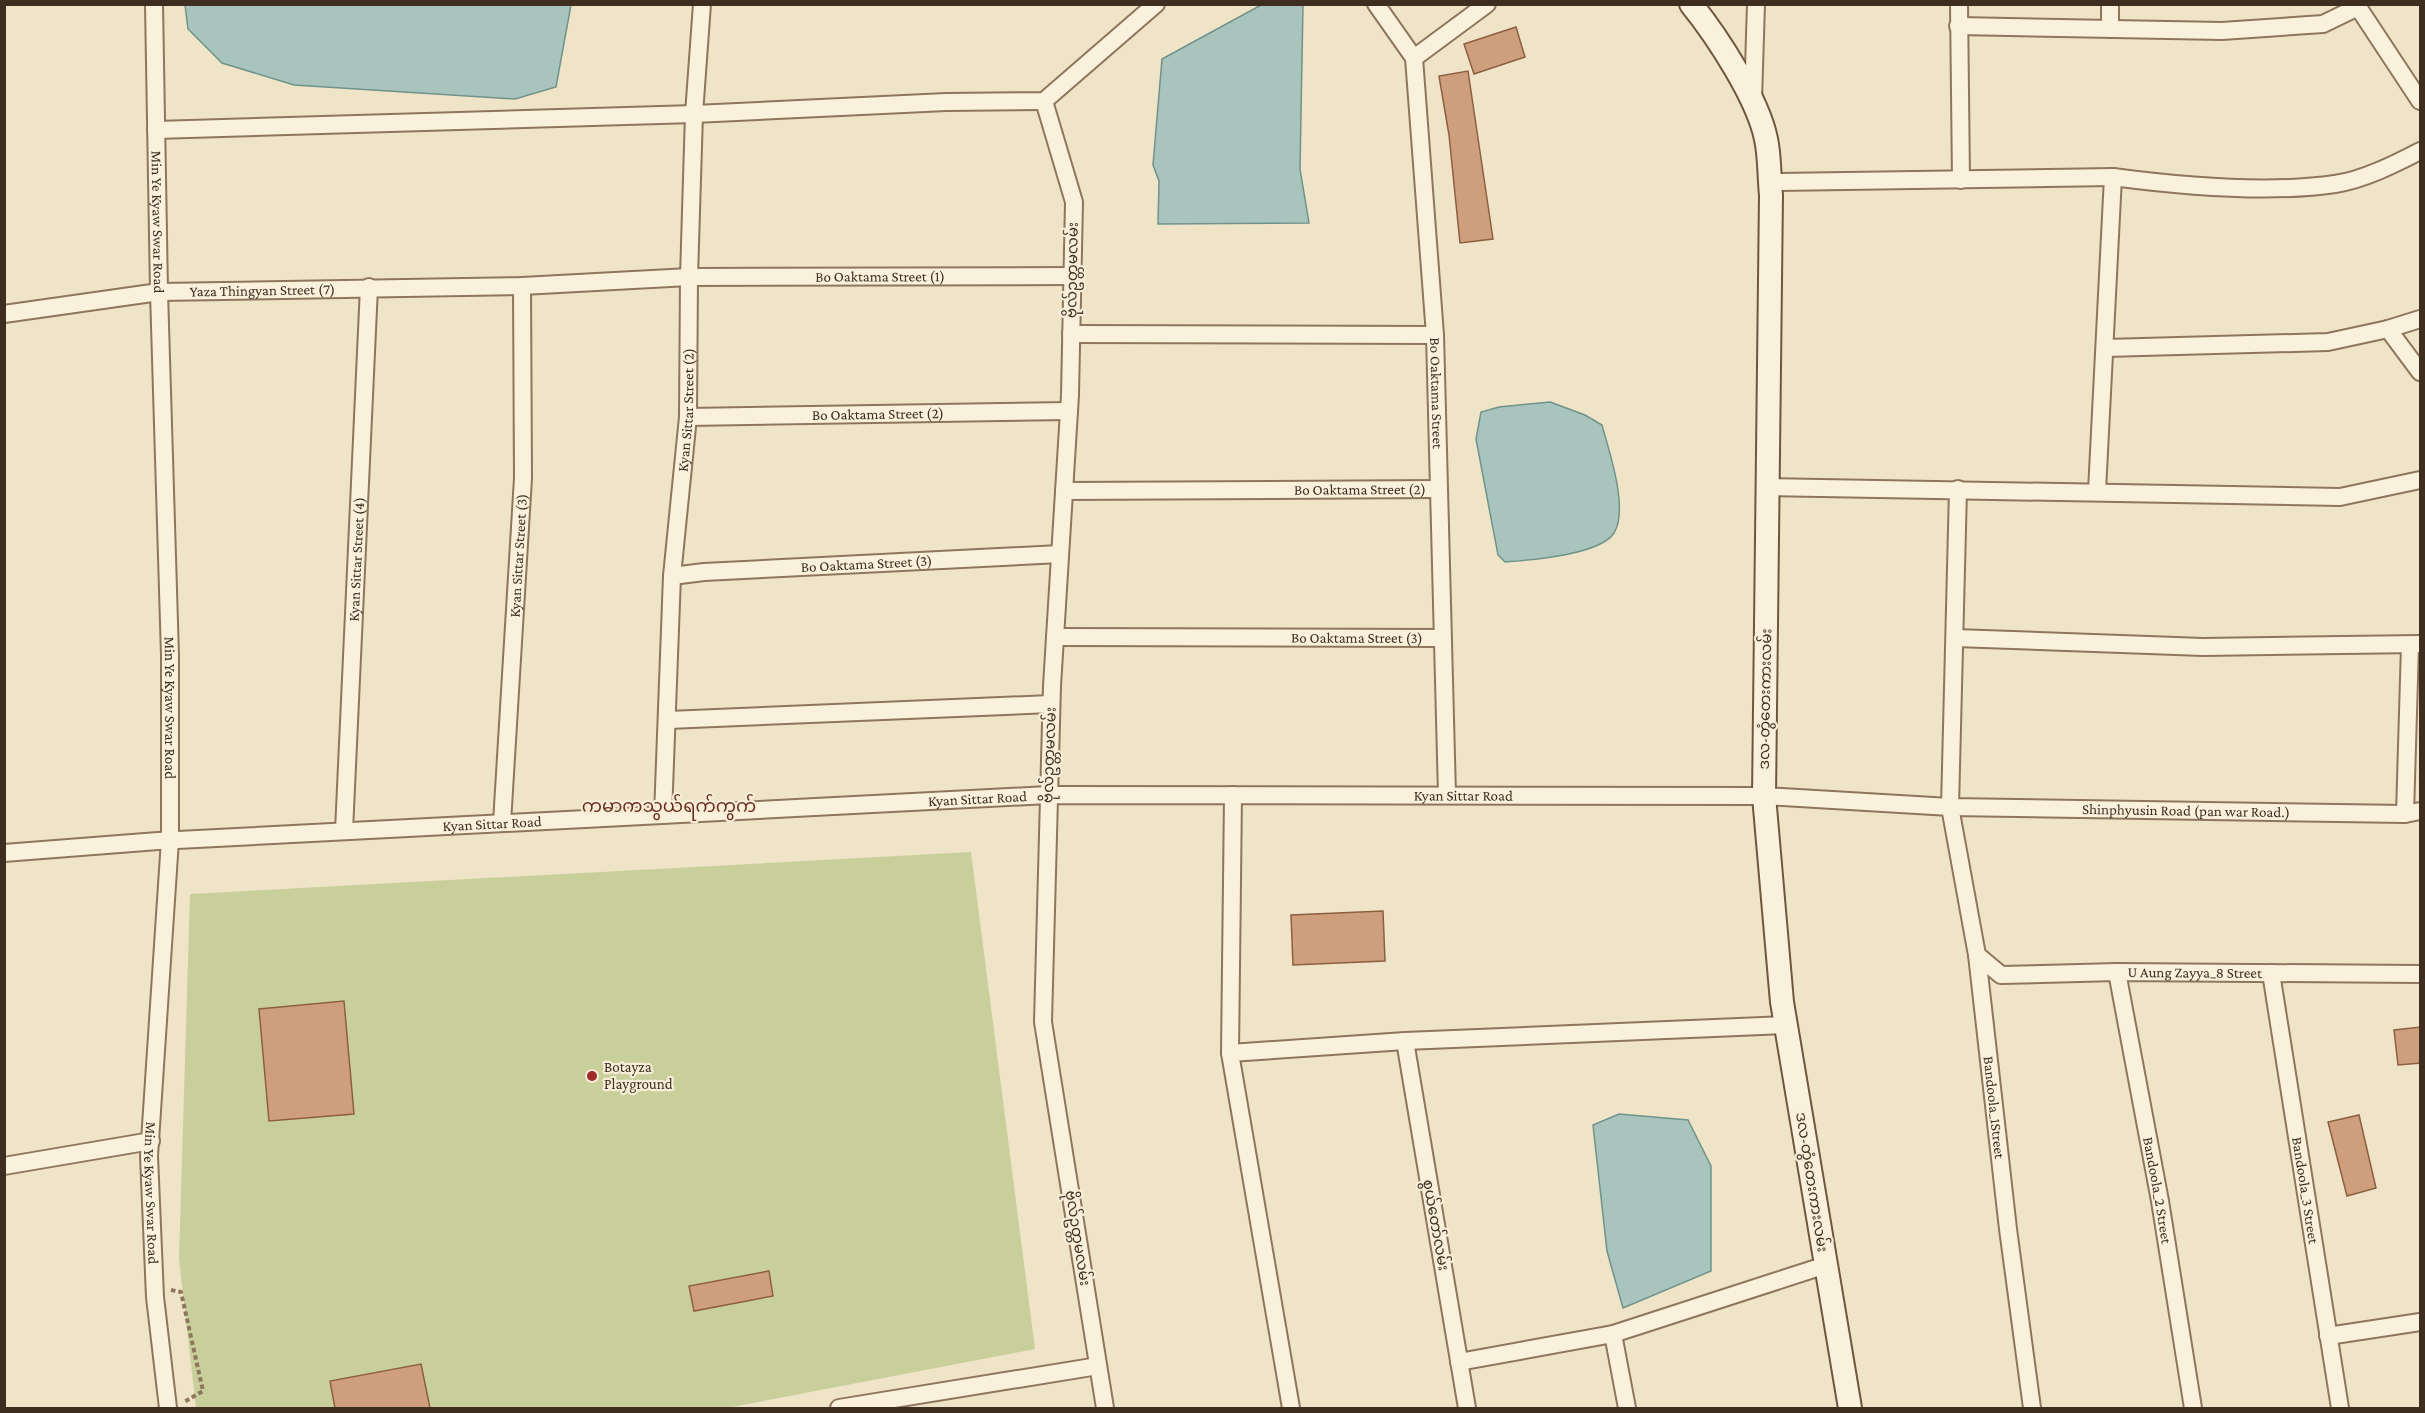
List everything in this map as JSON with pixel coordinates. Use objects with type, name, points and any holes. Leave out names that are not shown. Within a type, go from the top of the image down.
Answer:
[{"type":"main road","name":"ဒလ-တွံတေးကားလမ်း","points":[[1691,4],[1753,101],[1766,138],[1770,182],[1764,796],[1786,1025],[1850,1408]]},
{"type":"street","name":"Min Ye Kyaw Swar Road","points":[[154,4],[159,292],[170,656],[170,840],[151,1141],[154,1287],[176,1406]]},
{"type":"street","name":"Kyan Sittar Street (2)","points":[[663,815],[672,576],[688,417],[694,114],[702,4]]},
{"type":"street","points":[[156,130],[694,114],[946,102],[1044,101],[1156,4]]},
{"type":"street","points":[[1376,4],[1414,58],[1487,4]]},
{"type":"street","points":[[1753,101],[1756,4]]},
{"type":"street","points":[[1959,4],[1961,180]]},
{"type":"street","points":[[2110,4],[2110,29]]},
{"type":"street","points":[[1958,26],[2222,30],[2323,24],[2360,6],[2421,101]]},
{"type":"street","name":"Bo Oaktama Street","points":[[1414,58],[1435,335],[1447,795]]},
{"type":"street","name":"ဗိုလ်ဥတ္တမလမ်း","points":[[1044,101],[1074,202],[1069,411],[1051,704],[1043,1022],[1105,1408]]},
{"type":"street","points":[[1770,182],[2113,177],[2171,185],[2266,187],[2336,184],[2398,163],[2421,151]]},
{"type":"street","points":[[2097,491],[2113,177]]},
{"type":"street","name":"Bo Oaktama Street (1)","points":[[522,286],[689,277],[1072,276]]},
{"type":"street","name":"Yaza Thingyan Street (7)","points":[[4,314],[159,292],[522,286]]},
{"type":"street","name":"Kyan Sittar Street (3)","points":[[502,823],[523,478],[522,286]]},
{"type":"street","name":"Kyan Sittar Street (4)","points":[[344,831],[369,287]]},
{"type":"street","points":[[2106,348],[2328,342],[2421,319]]},
{"type":"street","points":[[2388,329],[2421,372]]},
{"type":"street","points":[[1071,334],[1435,335]]},
{"type":"street","name":"Bo Oaktama Street (2)","points":[[688,417],[1069,411]]},
{"type":"street","points":[[1768,487],[2340,497],[2421,480]]},
{"type":"street","name":"Bo Oaktama Street (2)","points":[[1064,490],[1438,489]]},
{"type":"street","name":"Bandoola_1Street","points":[[1958,489],[1950,807],[1977,955],[2008,1229],[2032,1408]]},
{"type":"street","name":"Bo Oaktama Street (3)","points":[[672,576],[704,572],[1060,554]]},
{"type":"street","name":"Bo Oaktama Street (3)","points":[[1055,637],[1442,638]]},
{"type":"street","points":[[1954,638],[2203,647],[2415,645],[2413,812]]},
{"type":"street","points":[[668,720],[1051,704]]},
{"type":"street","name":"Kyan Sittar Road","points":[[4,853],[170,840],[1048,795],[1764,796],[1950,807]]},
{"type":"street","points":[[1233,795],[1230,1053],[1291,1408]]},
{"type":"street","name":"Shinphyusin Road (pan war Road.)","points":[[1950,807],[2413,812]]},
{"type":"street","name":"U Aung Zayya_8 Street","points":[[1977,955],[2001,975],[2117,972],[2421,974]]},
{"type":"street","name":"Bandoola_2 Street","points":[[2117,972],[2160,1201],[2193,1408]]},
{"type":"street","name":"Bandoola_3 Street","points":[[2271,973],[2340,1408]]},
{"type":"street","points":[[1230,1053],[1405,1041],[1786,1025]]},
{"type":"street","name":"စွယ်တော်လမ်း","points":[[1405,1041],[1467,1408]]},
{"type":"street","points":[[4,1166],[151,1141]]},
{"type":"street","points":[[1459,1362],[1613,1334],[1826,1265]]},
{"type":"street","points":[[2328,1336],[2421,1322]]},
{"type":"street","points":[[1613,1334],[1627,1408]]},
{"type":"street","points":[[839,1408],[1098,1365]]},
{"type":"path","points":[[154,1287],[181,1292],[203,1391],[176,1406]]},
{"type":"green space","name":"Botayza Playground","points":[[971,852],[1035,1349],[727,1408],[196,1408],[179,1259],[190,894]]},
{"type":"water","points":[[185,4],[571,5],[556,87],[515,99],[294,85],[222,63],[188,29]]},
{"type":"water","points":[[1261,5],[1303,5],[1300,169],[1309,223],[1158,224],[1159,181],[1153,165],[1162,59]]},
{"type":"water","points":[[1550,402],[1585,415],[1602,425],[1619,495],[1618,523],[1614,533],[1595,547],[1564,555],[1505,562],[1498,555],[1476,439],[1481,412],[1499,407]]},
{"type":"water","points":[[1619,1114],[1688,1120],[1711,1166],[1711,1271],[1623,1308],[1607,1251],[1593,1125]]},
{"type":"building","points":[[1516,27],[1525,57],[1474,74],[1464,44]]},
{"type":"building","points":[[1468,71],[1493,239],[1460,243],[1449,135],[1439,76]]},
{"type":"building","points":[[1383,911],[1385,961],[1293,965],[1291,915]]},
{"type":"building","points":[[344,1001],[354,1114],[269,1121],[259,1009]]},
{"type":"building","points":[[2421,1027],[2421,1063],[2398,1065],[2394,1030]]},
{"type":"building","points":[[2359,1115],[2376,1188],[2347,1196],[2328,1122]]},
{"type":"building","points":[[769,1271],[773,1296],[694,1311],[689,1286]]},
{"type":"building","points":[[421,1364],[430,1408],[335,1408],[330,1381]]},
{"type":"place","name":"Botayza Playground","points":[[592,1076]]},
{"type":"district","name":"ကမာကသွယ်ရက်ကွက်","points":[[669,806]]}]
